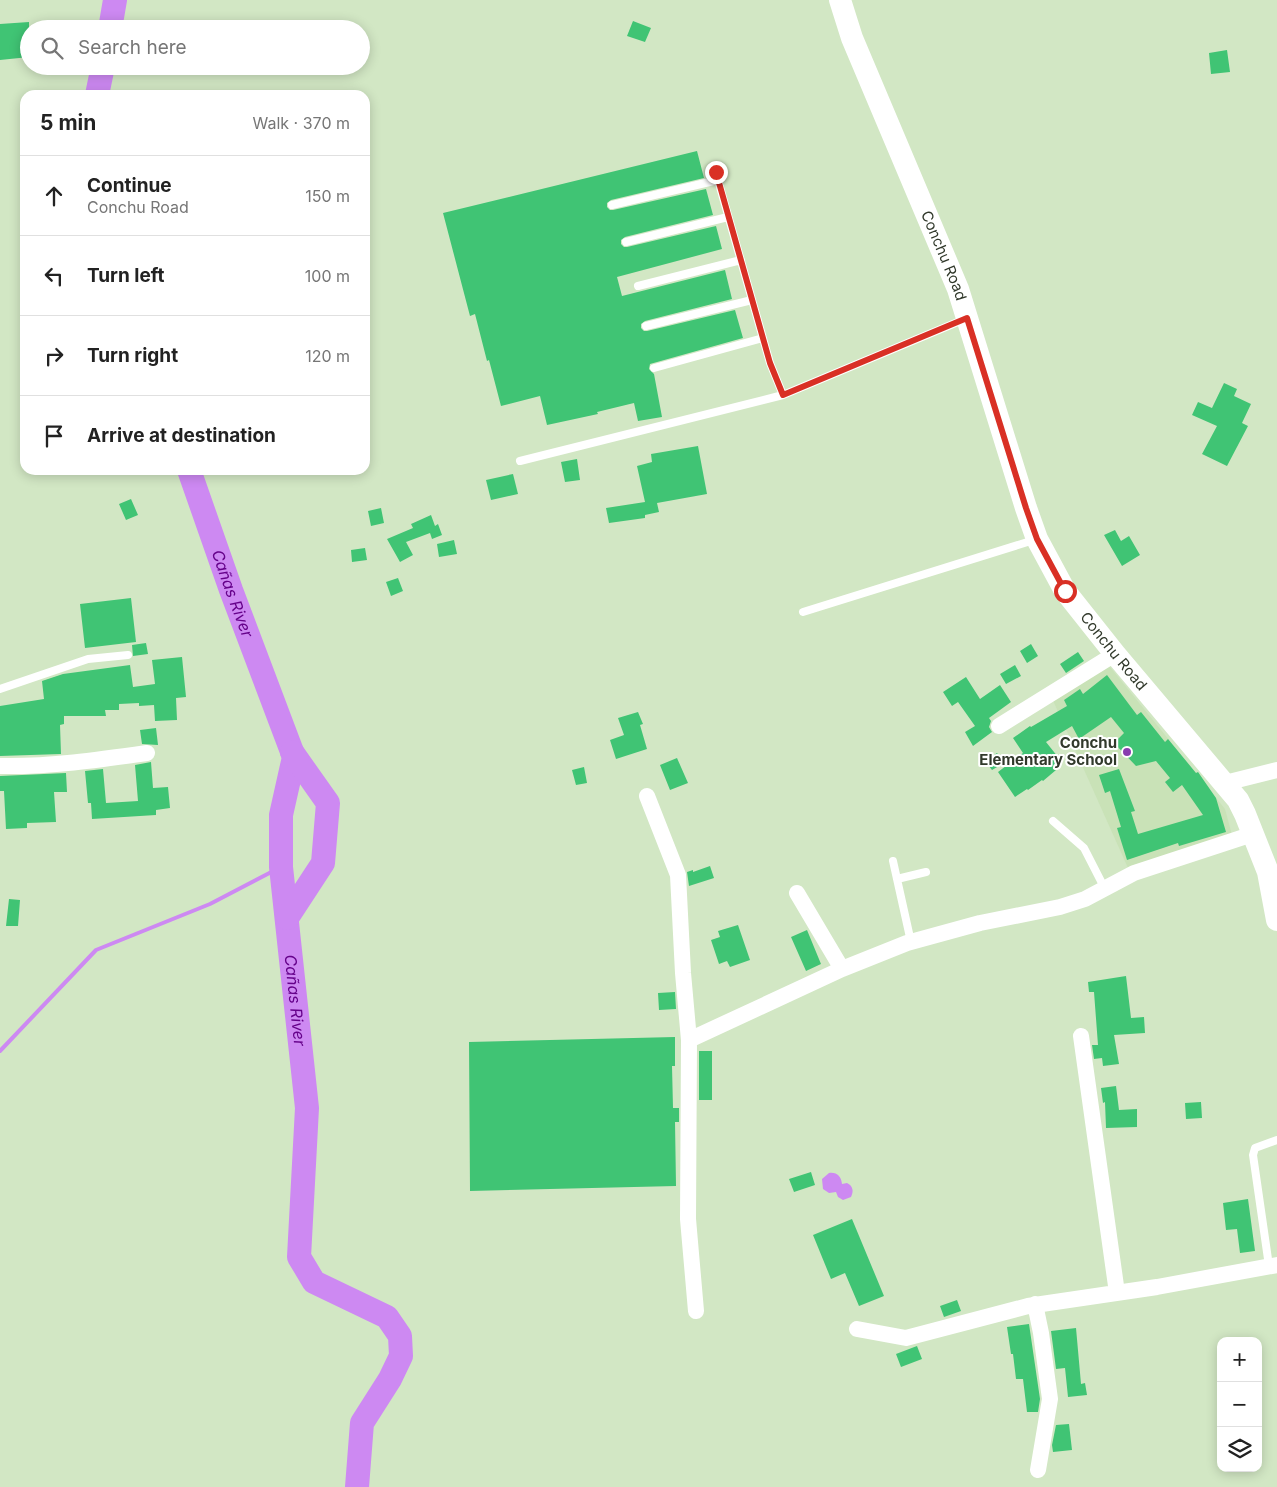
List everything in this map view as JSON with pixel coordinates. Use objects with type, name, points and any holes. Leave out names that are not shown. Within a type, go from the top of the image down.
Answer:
[{"type":"main road","name":"Conchu Road","points":[[840,0],[852,38],[958,289],[1037,539],[1065,591],[1115,654],[1238,800],[1268,872],[1277,920]]},
{"type":"street","points":[[999,726],[1115,654]]},
{"type":"street","points":[[0,766],[73,763],[147,753]]},
{"type":"street","points":[[1225,783],[1277,770]]},
{"type":"street","points":[[647,796],[678,875],[682,972],[689,1040],[688,1219],[696,1311]]},
{"type":"street","points":[[689,1040],[842,969],[911,942],[980,923],[1060,907],[1085,899],[1134,873],[1253,834]]},
{"type":"street","points":[[797,893],[842,969]]},
{"type":"street","points":[[1081,1036],[1117,1293]]},
{"type":"street","points":[[857,1330],[906,1338],[1035,1304],[1157,1287],[1273,1266]]},
{"type":"street","points":[[1035,1304],[1042,1333],[1050,1399],[1038,1470]]},
{"type":"lane","points":[[612,205],[717,176],[770,363],[783,395]]},
{"type":"lane","points":[[626,242],[728,217]]},
{"type":"lane","points":[[638,286],[741,260]]},
{"type":"lane","points":[[646,326],[752,300]]},
{"type":"lane","points":[[520,461],[783,395],[967,318]]},
{"type":"lane","points":[[654,368],[763,338]]},
{"type":"lane","points":[[802,612],[1037,539]]},
{"type":"lane","points":[[0,689],[88,659],[128,654]]},
{"type":"lane","points":[[1053,821],[1084,848],[1105,889]]},
{"type":"lane","points":[[893,861],[911,942]]},
{"type":"lane","points":[[897,879],[926,872]]},
{"type":"lane","points":[[1273,1266],[1253,1155],[1255,1148],[1277,1140]]},
{"type":"shaded area","name":"Conchu Elementary School","points":[[1106,662],[1225,809],[1232,835],[1128,868],[1051,696]]},
{"type":"shaded area","points":[[829,1173],[838,1175],[842,1184],[847,1183],[852,1187],[851,1197],[843,1200],[838,1197],[836,1192],[829,1193],[823,1189],[822,1179]]},
{"type":"building","points":[[633,21],[651,28],[645,42],[627,36]]},
{"type":"building","points":[[20,23],[20,58],[0,60],[0,24]]},
{"type":"building","points":[[1227,50],[1230,72],[1211,74],[1209,53]]},
{"type":"building","points":[[697,151],[704,178],[611,200],[607,203],[607,207],[613,210],[706,189],[713,215],[625,237],[621,240],[621,244],[627,247],[716,226],[722,249],[617,277],[622,296],[725,270],[732,299],[645,321],[641,324],[641,328],[647,331],[735,310],[743,338],[650,364],[649,369],[654,374],[662,417],[638,421],[634,403],[597,412],[598,414],[547,425],[540,396],[501,406],[475,314],[470,316],[443,213]]},
{"type":"building","points":[[1224,383],[1237,389],[1234,396],[1251,404],[1242,423],[1248,426],[1227,466],[1202,454],[1217,426],[1192,415],[1198,402],[1212,408]]},
{"type":"building","points":[[698,446],[707,494],[657,503],[659,512],[645,515],[645,518],[609,523],[606,508],[645,502],[637,466],[652,462],[651,454]]},
{"type":"building","points":[[577,459],[580,480],[565,482],[561,462]]},
{"type":"building","points":[[513,474],[518,494],[491,500],[486,480]]},
{"type":"building","points":[[131,499],[138,515],[126,520],[119,504]]},
{"type":"building","points":[[381,508],[384,523],[371,526],[368,511]]},
{"type":"building","points":[[431,515],[435,526],[438,524],[442,535],[432,539],[430,533],[406,542],[413,555],[400,562],[387,539],[413,528],[411,524]]},
{"type":"building","points":[[1115,530],[1121,541],[1129,536],[1140,555],[1122,566],[1104,535]]},
{"type":"building","points":[[454,540],[457,554],[439,557],[437,544]]},
{"type":"building","points":[[365,548],[367,560],[352,562],[351,550]]},
{"type":"building","points":[[398,578],[403,591],[391,596],[386,582]]},
{"type":"building","points":[[131,598],[136,642],[85,648],[80,604]]},
{"type":"building","points":[[146,643],[148,654],[133,656],[132,645]]},
{"type":"building","points":[[1031,644],[1038,656],[1027,663],[1020,651]]},
{"type":"building","points":[[1078,652],[1084,661],[1066,673],[1060,664]]},
{"type":"building","points":[[182,657],[186,697],[176,698],[177,720],[155,721],[154,705],[139,706],[139,703],[119,704],[119,710],[105,710],[106,716],[64,716],[64,724],[60,725],[61,754],[0,756],[0,706],[44,699],[42,681],[63,674],[130,665],[133,687],[155,684],[152,660]]},
{"type":"building","points":[[1015,665],[1021,676],[1006,684],[1000,674]]},
{"type":"building","points":[[1107,675],[1137,715],[1141,712],[1165,742],[1168,739],[1196,773],[1198,772],[1216,798],[1226,832],[1179,846],[1178,843],[1127,860],[1117,828],[1121,827],[1110,791],[1105,793],[1099,775],[1119,769],[1135,811],[1131,812],[1138,834],[1203,815],[1182,785],[1173,792],[1165,782],[1170,778],[1156,761],[1136,766],[1114,743],[1124,733],[1111,717],[1079,739],[1072,726],[1046,742],[1062,762],[1043,781],[1015,797],[998,772],[1023,753],[1013,738],[1030,726],[1067,706],[1064,700],[1080,689],[1083,694]]},
{"type":"building","points":[[966,677],[980,699],[1000,685],[1011,702],[989,718],[991,721],[989,727],[992,732],[973,746],[965,732],[975,726],[958,702],[952,706],[943,692]]},
{"type":"building","points":[[638,712],[643,724],[640,725],[647,749],[616,759],[610,740],[624,735],[618,718]]},
{"type":"building","points":[[156,728],[158,745],[142,744],[140,730]]},
{"type":"building","points":[[997,753],[1004,763],[992,770],[985,761]]},
{"type":"building","points":[[677,758],[688,783],[670,790],[660,765]]},
{"type":"building","points":[[151,762],[153,788],[168,787],[170,808],[156,810],[156,815],[92,819],[91,803],[88,803],[85,771],[103,769],[106,803],[138,801],[135,765]]},
{"type":"building","points":[[584,767],[587,783],[576,785],[572,770]]},
{"type":"building","points":[[66,773],[67,792],[54,792],[56,822],[27,823],[27,828],[6,829],[4,791],[0,791],[0,776]]},
{"type":"building","points":[[710,866],[714,878],[689,886],[687,872],[693,870],[693,872]]},
{"type":"building","points":[[9,899],[20,900],[18,926],[6,926]]},
{"type":"building","points":[[738,925],[750,960],[730,967],[727,961],[719,964],[711,940],[720,937],[718,931]]},
{"type":"building","points":[[807,930],[821,964],[806,971],[791,937]]},
{"type":"building","points":[[1126,976],[1131,1018],[1144,1017],[1145,1033],[1114,1035],[1119,1064],[1103,1066],[1102,1058],[1094,1059],[1092,1045],[1098,1045],[1094,992],[1089,992],[1088,982]]},
{"type":"building","points":[[675,992],[676,1009],[659,1010],[658,993]]},
{"type":"building","points":[[675,1037],[675,1066],[672,1066],[673,1108],[679,1108],[679,1122],[675,1122],[676,1186],[470,1191],[469,1042]]},
{"type":"building","points":[[699,1051],[712,1051],[712,1100],[699,1100]]},
{"type":"building","points":[[1116,1086],[1119,1110],[1137,1109],[1137,1127],[1106,1128],[1105,1102],[1103,1103],[1101,1088]]},
{"type":"building","points":[[1201,1102],[1202,1118],[1186,1119],[1185,1103]]},
{"type":"building","points":[[811,1172],[815,1185],[794,1192],[789,1179]]},
{"type":"building","points":[[1248,1199],[1255,1251],[1240,1253],[1237,1229],[1226,1230],[1223,1203]]},
{"type":"building","points":[[852,1219],[884,1296],[859,1306],[845,1273],[831,1279],[813,1235]]},
{"type":"building","points":[[957,1300],[961,1311],[944,1317],[940,1306]]},
{"type":"building","points":[[1029,1324],[1040,1399],[1038,1412],[1027,1412],[1023,1379],[1016,1379],[1007,1327]]},
{"type":"building","points":[[1076,1328],[1081,1384],[1085,1383],[1087,1395],[1068,1397],[1065,1368],[1056,1369],[1051,1331]]},
{"type":"building","points":[[917,1346],[922,1359],[901,1367],[896,1354]]},
{"type":"building","points":[[1069,1424],[1072,1450],[1053,1452],[1052,1445],[1056,1425]]},
{"type":"waterway","name":"Cañas River","points":[[112,20],[115,0]]},
{"type":"waterway","name":"Cañas River","points":[[98,90],[101,75]]},
{"type":"waterway","name":"Cañas River","points":[[191,475],[231,590],[294,757],[281,815],[281,867],[307,1108],[299,1257],[314,1282],[387,1317],[400,1336],[401,1356],[390,1379],[362,1423],[357,1487]]},
{"type":"waterway","points":[[287,918],[323,863],[328,803],[292,752]]},
{"type":"waterway","points":[[0,1051],[96,950],[210,904],[281,867]]},
{"type":"place","name":"Conchu Elementary School","points":[[1127,752]]},
{"type":"route","points":[[716,172],[770,363],[783,395],[967,318],[1037,539],[1065,591]]}]
